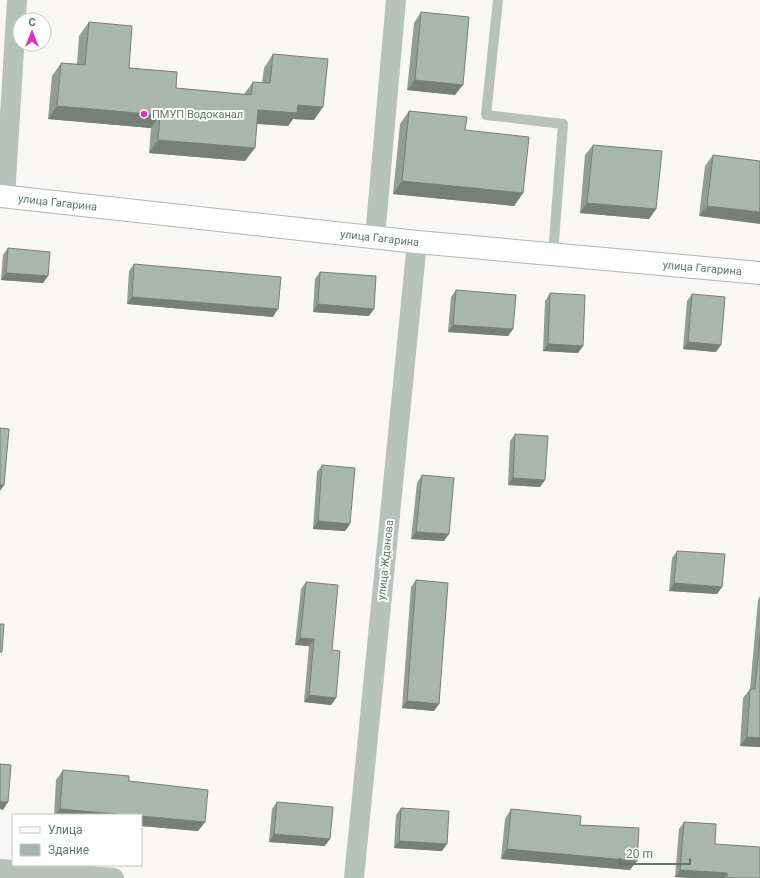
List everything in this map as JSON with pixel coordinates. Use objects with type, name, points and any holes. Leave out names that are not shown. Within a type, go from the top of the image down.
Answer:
[{"type":"street","points":[[3,196],[7,57],[17,0]]},
{"type":"street","points":[[375,238],[396,0]]},
{"type":"street","name":"улица Гагарина","points":[[3,196],[375,238],[760,273]]},
{"type":"street","name":"улица Жданова","points":[[354,878],[416,242]]},
{"type":"street","points":[[0,869],[114,878]]},
{"type":"lane","points":[[498,0],[486,116],[563,124],[553,254]]},
{"type":"building","points":[[421,12],[469,17],[463,85],[415,80]]},
{"type":"building","points":[[89,22],[132,26],[129,68],[177,72],[176,88],[251,95],[253,82],[270,83],[273,54],[328,59],[323,107],[298,105],[297,113],[258,110],[255,148],[158,140],[160,115],[57,106],[61,63],[85,65]]},
{"type":"building","points":[[409,111],[467,117],[465,130],[529,137],[523,193],[402,181]]},
{"type":"building","points":[[593,145],[662,151],[656,209],[587,203]]},
{"type":"building","points":[[713,155],[760,161],[760,212],[707,206]]},
{"type":"building","points":[[8,248],[50,252],[48,276],[6,273]]},
{"type":"building","points":[[134,264],[281,277],[278,309],[132,297]]},
{"type":"building","points":[[320,272],[376,276],[374,309],[318,304]]},
{"type":"building","points":[[456,290],[516,295],[513,329],[453,325]]},
{"type":"building","points":[[550,293],[585,295],[583,346],[548,344]]},
{"type":"building","points":[[692,294],[725,297],[721,345],[688,342]]},
{"type":"building","points":[[0,428],[9,429],[4,485],[0,485]]},
{"type":"building","points":[[515,434],[548,436],[545,480],[513,478]]},
{"type":"building","points":[[322,465],[355,468],[350,524],[318,521]]},
{"type":"building","points":[[422,475],[454,478],[449,534],[416,532]]},
{"type":"building","points":[[677,551],[725,554],[722,587],[674,583]]},
{"type":"building","points":[[416,580],[448,583],[439,704],[407,701]]},
{"type":"building","points":[[306,582],[338,585],[332,650],[340,651],[336,698],[309,695],[314,639],[300,638]]},
{"type":"building","points":[[0,624],[4,624],[2,652],[0,652]]},
{"type":"building","points":[[760,636],[760,738],[747,737],[750,689],[755,689]]},
{"type":"building","points":[[0,764],[11,765],[8,802],[0,802]]},
{"type":"building","points":[[63,770],[129,776],[129,781],[208,790],[205,822],[142,816],[142,814],[116,814],[60,809]]},
{"type":"building","points":[[277,802],[333,807],[330,839],[274,834]]},
{"type":"building","points":[[401,808],[449,811],[447,844],[399,841]]},
{"type":"building","points":[[511,809],[581,816],[580,825],[639,828],[637,861],[507,849]]},
{"type":"building","points":[[684,822],[716,824],[715,844],[760,847],[760,878],[736,878],[727,877],[727,873],[680,870]]},
{"type":"place","name":"ПМУП Водоканал","points":[[144,114]]}]
